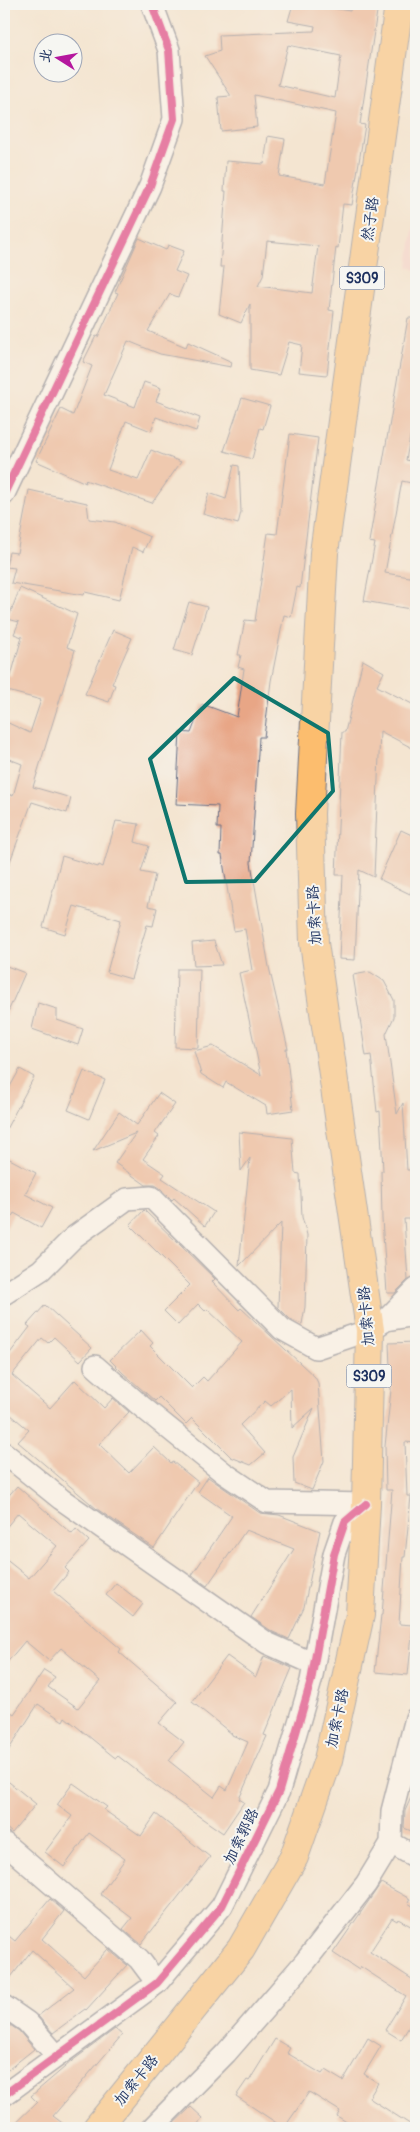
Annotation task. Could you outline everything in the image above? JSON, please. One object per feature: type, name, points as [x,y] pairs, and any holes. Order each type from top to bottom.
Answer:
[{"type":"main road","name":"然子路","points":[[324,553],[399,4]]},
{"type":"main road","name":"加索卡路","points":[[97,2128],[241,1949],[294,1857],[328,1760],[360,1615],[378,1325],[314,943],[310,814],[324,553]]},
{"type":"street","points":[[4,494],[150,186],[174,119],[169,50],[152,4]]},
{"type":"street","points":[[4,1294],[41,1270],[74,1238],[127,1199],[151,1197],[282,1329],[316,1348],[378,1325],[416,1315]]},
{"type":"street","points":[[378,1325],[416,1289]]},
{"type":"street","points":[[95,1366],[224,1473],[267,1502],[366,1504]]},
{"type":"street","points":[[4,1453],[61,1499],[267,1642],[314,1664]]},
{"type":"street","name":"加索郭路","points":[[4,2095],[157,1982],[222,1906],[279,1791],[311,1681],[334,1554],[345,1522],[366,1504]]},
{"type":"street","points":[[152,2128],[226,2053],[305,1962],[366,1884],[391,1843],[392,1811],[416,1718]]},
{"type":"street","points":[[4,1843],[139,1959],[157,1982]]},
{"type":"street","points":[[391,1843],[416,1856]]},
{"type":"street","points":[[4,2006],[27,2022],[57,2056]]},
{"type":"highlighted area","points":[[234,678],[328,733],[333,791],[255,881],[186,882],[150,759]]},
{"type":"shaded area","points":[[416,204],[416,270],[408,267]]},
{"type":"building","points":[[293,4],[308,4],[350,11],[351,4],[378,5],[360,124],[365,125],[352,205],[343,204],[338,248],[336,247],[329,310],[334,311],[327,375],[299,372],[302,345],[289,342],[279,375],[250,370],[250,304],[241,323],[219,314],[224,267],[220,267],[226,191],[224,191],[226,161],[264,164],[268,136],[285,139],[279,176],[325,184],[336,113],[254,95],[257,127],[221,131],[218,97],[231,96],[205,56],[220,51],[219,35],[314,31],[315,26],[288,21]],"holes":[[[288,45],[341,56],[335,98],[278,85]],[[267,241],[318,246],[312,293],[258,286],[263,276]]]},
{"type":"building","points":[[139,238],[166,250],[168,245],[184,251],[175,271],[187,276],[178,297],[170,294],[148,331],[186,347],[188,342],[232,362],[231,367],[160,354],[128,341],[104,395],[135,407],[144,382],[161,388],[156,401],[200,418],[196,431],[156,417],[151,431],[126,421],[108,470],[138,480],[151,450],[181,462],[152,503],[85,480],[86,483],[36,461],[61,409],[73,415],[92,366],[83,362],[96,336],[98,337],[118,293],[115,292]]},
{"type":"building","points":[[408,318],[416,318],[416,403],[406,460],[416,462],[416,484],[402,481],[385,573],[416,578],[416,610],[364,601],[375,543],[369,542]]},
{"type":"building","points":[[242,398],[270,406],[263,429],[260,428],[252,459],[224,451]]},
{"type":"building","points":[[290,434],[318,438],[300,588],[297,587],[291,617],[284,615],[271,681],[264,737],[259,737],[251,863],[269,967],[288,1049],[286,1049],[293,1110],[267,1114],[266,1106],[226,1082],[223,1088],[201,1074],[194,1051],[213,1046],[261,1075],[239,973],[252,970],[245,929],[234,931],[222,855],[220,855],[221,828],[217,828],[218,806],[176,804],[180,732],[191,733],[202,704],[237,717],[244,669],[238,667],[241,655],[238,655],[245,620],[255,621],[268,533],[277,534]]},
{"type":"building","points":[[234,465],[239,466],[241,512],[238,524],[203,514],[209,493],[226,499]]},
{"type":"building","points":[[29,490],[87,503],[89,519],[115,522],[150,537],[143,552],[132,547],[119,600],[85,592],[84,595],[11,583],[15,568],[6,567],[9,552],[17,553]]},
{"type":"building","points":[[20,588],[77,614],[67,647],[75,650],[33,787],[71,798],[67,813],[32,802],[4,875],[4,792],[13,796],[22,764],[4,757],[4,721],[30,733],[41,700],[4,690],[4,673],[11,676],[22,637],[14,634],[19,622],[8,619]]},
{"type":"building","points":[[189,602],[207,607],[192,655],[174,650]]},
{"type":"building","points":[[113,630],[132,638],[112,684],[115,685],[109,702],[85,694]]},
{"type":"building","points":[[363,660],[384,672],[377,686],[416,706],[416,750],[380,731],[374,877],[359,870],[355,960],[339,959],[343,875],[336,875],[342,732],[345,732]]},
{"type":"building","points":[[116,821],[139,824],[135,842],[149,846],[141,872],[155,875],[148,906],[157,908],[153,926],[147,925],[131,979],[107,972],[121,920],[74,906],[65,934],[43,927],[62,856],[103,867]]},
{"type":"building","points":[[401,830],[416,837],[416,879],[410,894],[379,879]]},
{"type":"building","points":[[214,941],[222,965],[194,966],[192,943]]},
{"type":"building","points":[[4,965],[25,973],[4,1021]]},
{"type":"building","points":[[177,969],[200,969],[198,1048],[175,1047]]},
{"type":"building","points":[[370,972],[384,981],[394,1000],[394,1017],[386,1034],[397,1114],[403,1103],[407,1170],[415,1170],[416,1219],[404,1219],[408,1280],[395,1293],[387,1293],[382,1219],[381,1171],[383,1171],[380,1111],[377,1112],[371,1055],[366,1056],[353,975]]},
{"type":"building","points":[[38,1003],[57,1009],[57,1020],[83,1029],[78,1045],[32,1029]]},
{"type":"building","points":[[20,1069],[34,1077],[4,1133],[4,1097]]},
{"type":"building","points":[[84,1071],[105,1080],[89,1119],[68,1110]]},
{"type":"building","points":[[159,1093],[175,1104],[155,1133],[159,1136],[143,1159],[165,1174],[162,1178],[214,1212],[205,1226],[160,1188],[155,1185],[146,1185],[115,1163],[136,1133],[93,1151],[119,1112],[137,1125]]},
{"type":"building","points":[[239,1132],[292,1138],[295,1173],[300,1174],[302,1217],[307,1235],[305,1307],[302,1324],[290,1319],[278,1307],[281,1223],[239,1266],[250,1158],[241,1171]]},
{"type":"building","points":[[4,1156],[36,1173],[25,1194],[52,1208],[41,1228],[14,1213],[4,1232]]},
{"type":"building","points":[[144,1210],[215,1279],[212,1282],[239,1310],[241,1308],[315,1377],[318,1383],[324,1461],[312,1490],[294,1483],[293,1457],[314,1408],[292,1428],[291,1389],[271,1406],[265,1401],[240,1425],[265,1453],[251,1465],[231,1457],[192,1418],[186,1424],[159,1397],[155,1401],[110,1360],[141,1330],[153,1343],[150,1346],[192,1388],[203,1377],[207,1381],[242,1342],[207,1309],[205,1311],[198,1304],[178,1325],[164,1311],[190,1285],[130,1225]]},
{"type":"building","points":[[45,1305],[92,1348],[80,1361],[54,1337],[48,1343],[42,1338],[12,1375],[50,1408],[75,1380],[104,1408],[113,1398],[129,1412],[99,1444],[129,1473],[154,1447],[171,1463],[173,1462],[198,1482],[154,1548],[97,1509],[18,1442],[29,1430],[4,1409],[4,1361],[30,1327],[27,1325]]},
{"type":"building","points":[[416,1342],[416,1443],[405,1442],[407,1496],[411,1496],[405,1557],[403,1557],[399,1624],[413,1625],[408,1675],[375,1672],[382,1615],[392,1490],[386,1490],[385,1446],[391,1390],[389,1343]]},
{"type":"building","points":[[208,1477],[260,1513],[279,1515],[320,1531],[304,1607],[289,1639],[273,1632],[251,1617],[294,1549],[246,1530],[207,1586],[192,1575],[232,1516],[198,1492]]},
{"type":"building","points":[[17,1486],[72,1534],[76,1529],[89,1541],[65,1568],[69,1572],[53,1591],[121,1649],[119,1652],[177,1702],[159,1723],[184,1742],[169,1761],[214,1797],[221,1786],[227,1790],[248,1742],[232,1735],[192,1702],[227,1656],[256,1677],[264,1656],[292,1668],[264,1735],[267,1736],[239,1799],[244,1802],[223,1833],[164,1792],[118,1756],[114,1757],[65,1717],[63,1721],[38,1704],[4,1757],[4,1707],[14,1714],[44,1670],[55,1677],[48,1687],[78,1708],[100,1681],[61,1648],[49,1661],[25,1641],[4,1666],[4,1558],[29,1578],[57,1546],[18,1513],[4,1530],[4,1501]]},
{"type":"building","points":[[116,1583],[143,1604],[133,1617],[106,1595]]},
{"type":"building","points":[[4,1778],[36,1804],[12,1833],[4,1826]]},
{"type":"building","points":[[73,1783],[107,1807],[104,1810],[141,1836],[156,1814],[210,1857],[141,1944],[123,1929],[132,1918],[100,1894],[125,1859],[89,1833],[64,1867],[45,1852],[72,1816],[57,1805]]},
{"type":"building","points":[[416,1786],[416,1833],[404,1828],[405,1811]]},
{"type":"building","points":[[381,1883],[410,1899],[408,1903],[416,1908],[416,1929],[398,1919],[397,1921],[392,1918],[370,1952],[415,1981],[416,1979],[416,2015],[401,2040],[385,2030],[406,1996],[361,1967],[359,1970],[333,1953]]},
{"type":"building","points":[[50,1899],[64,1911],[42,1939],[84,1976],[108,1949],[127,1965],[86,2010],[53,2033],[38,2016],[74,1988],[32,1950],[4,1986],[4,1932],[15,1941]]},
{"type":"building","points":[[4,2021],[19,2031],[34,2049],[4,2073]]},
{"type":"building","points":[[115,2029],[122,2035],[53,2116],[69,2128],[10,2128],[37,2102],[31,2096],[72,2061]]},
{"type":"building","points":[[368,2038],[381,2046],[364,2074],[378,2083],[369,2098],[416,2128],[356,2128],[337,2116],[340,2111],[309,2092],[284,2128],[236,2096],[247,2080],[249,2081],[275,2039],[290,2048],[287,2053],[322,2074],[325,2070],[343,2081]]},
{"type":"building","points":[[191,2107],[203,2118],[194,2128],[169,2128]]},
{"type":"cycle path","points":[[4,494],[150,186],[174,119],[169,50],[152,4]]},
{"type":"cycle path","points":[[4,2095],[157,1983],[222,1906],[279,1791],[311,1681],[334,1554],[345,1522],[366,1504]]}]
